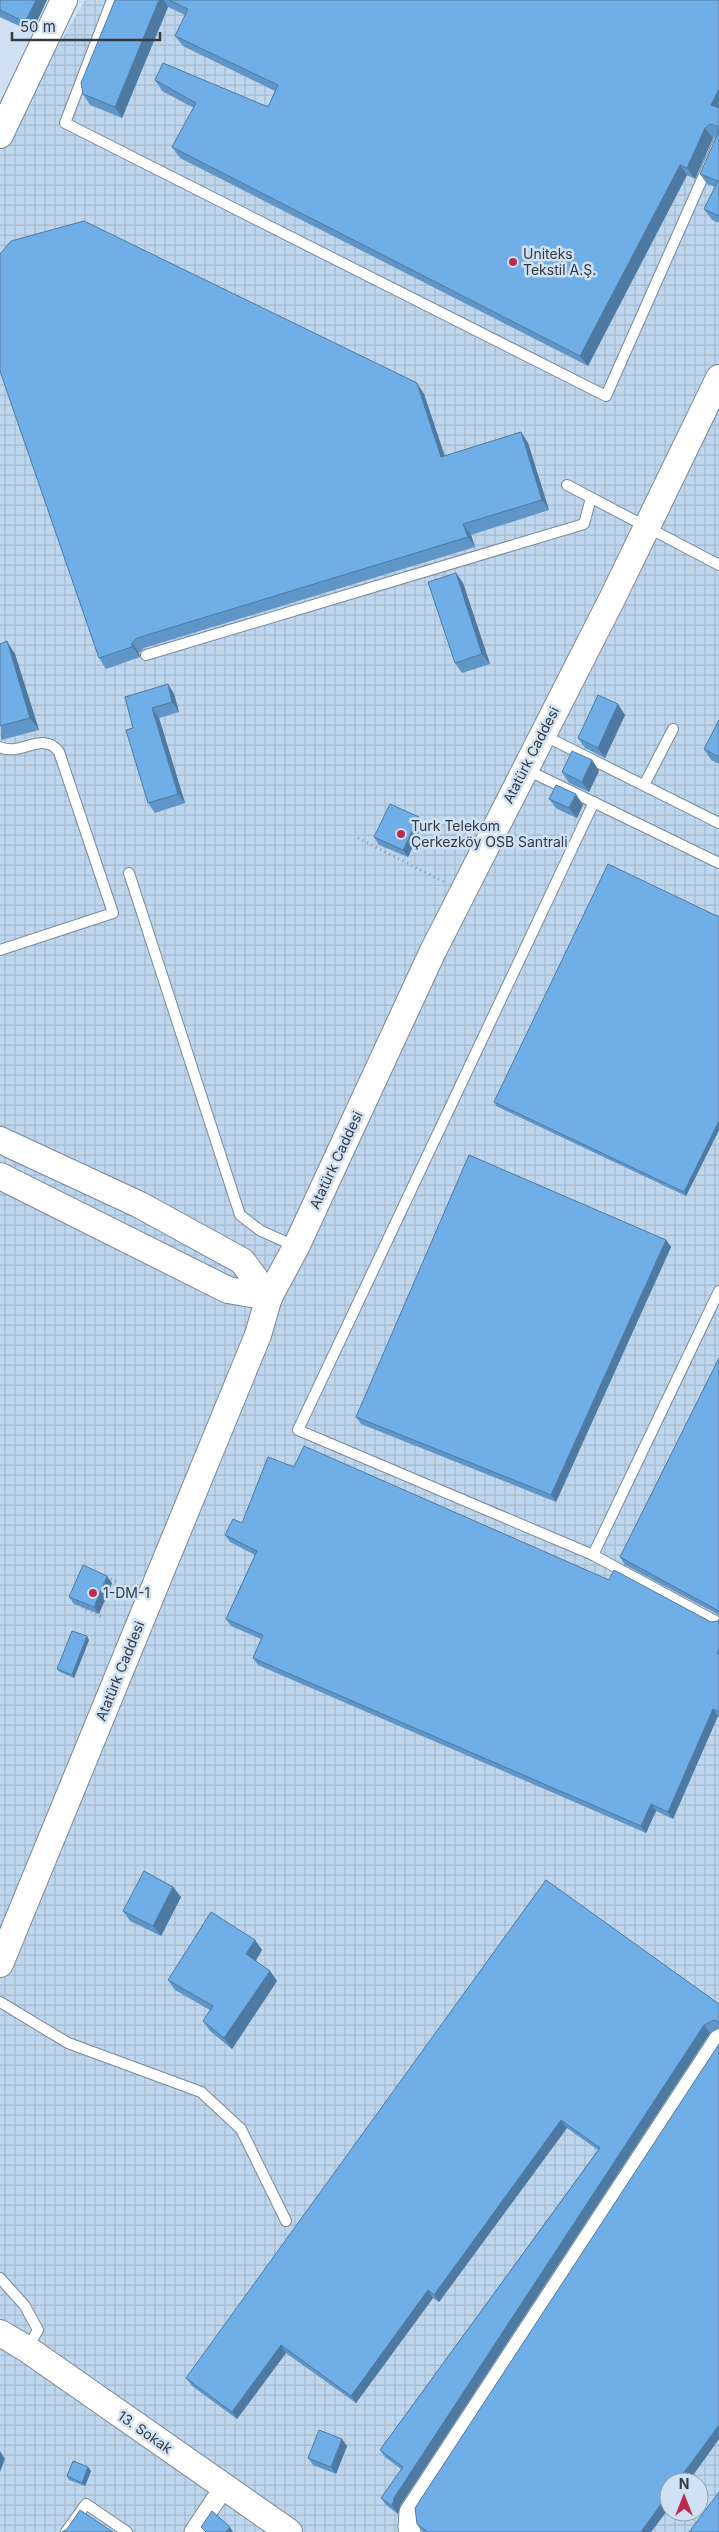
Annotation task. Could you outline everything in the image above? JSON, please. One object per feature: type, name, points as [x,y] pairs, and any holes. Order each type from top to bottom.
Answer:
[{"type":"street","points":[[0,135],[64,0]]},
{"type":"street","name":"Atatürk Caddesi","points":[[0,1964],[258,1335],[268,1296],[296,1247],[433,951],[541,734],[647,528],[719,378]]},
{"type":"street","points":[[0,1140],[140,1205],[242,1261],[268,1296]]},
{"type":"street","points":[[0,1176],[228,1290],[268,1296]]},
{"type":"street","points":[[411,2532],[408,2528],[409,2512],[719,2039]]},
{"type":"street","name":"13. Sokak","points":[[0,2333],[27,2349],[289,2532]]},
{"type":"street","points":[[194,2532],[224,2487]]},
{"type":"lane","points":[[112,0],[65,124],[606,396],[719,141]]},
{"type":"lane","points":[[567,485],[719,565]]},
{"type":"lane","points":[[146,655],[584,524],[591,498]]},
{"type":"lane","points":[[644,785],[673,729]]},
{"type":"lane","points":[[541,734],[719,823]]},
{"type":"lane","points":[[0,748],[15,750],[40,743],[54,745],[59,752],[113,914],[0,950]]},
{"type":"lane","points":[[524,769],[719,862]]},
{"type":"lane","points":[[594,802],[298,1430],[593,1555],[719,1623]]},
{"type":"lane","points":[[129,873],[240,1215],[261,1230],[296,1247]]},
{"type":"lane","points":[[593,1555],[719,1291]]},
{"type":"lane","points":[[0,2002],[68,2043],[201,2092],[241,2129],[286,2221]]},
{"type":"lane","points":[[0,2278],[25,2306],[38,2330],[27,2349]]},
{"type":"lane","points":[[66,2532],[86,2504],[127,2532]]},
{"type":"path","points":[[358,838],[444,882]]},
{"type":"path","points":[[98,1574],[119,1583]]},
{"type":"path","points":[[82,1607],[103,1617]]},
{"type":"shaded area","points":[[85,0],[719,0],[719,2532],[0,2532],[0,146]]},
{"type":"building","points":[[0,0],[36,0],[25,22],[0,10]]},
{"type":"building","points":[[115,0],[159,0],[115,107],[83,94],[81,83]]},
{"type":"building","name":"Uniteks Tekstil A.Ş.","points":[[169,0],[719,0],[719,89],[711,105],[719,108],[719,216],[704,209],[718,181],[700,174],[718,133],[717,126],[710,124],[705,128],[687,168],[680,165],[580,356],[172,147],[196,103],[155,80],[163,63],[268,107],[278,85],[175,36],[188,9]]},
{"type":"building","points":[[84,221],[417,383],[441,457],[521,432],[542,500],[463,524],[468,537],[137,638],[132,643],[132,647],[99,658],[0,371],[0,254],[11,241]]},
{"type":"building","points":[[456,573],[482,654],[455,663],[428,582]]},
{"type":"building","points":[[7,641],[30,718],[0,726],[0,644]]},
{"type":"building","points":[[168,684],[172,702],[152,708],[178,794],[148,803],[126,730],[133,728],[125,697]]},
{"type":"building","points":[[598,695],[618,704],[598,748],[578,738]]},
{"type":"building","points":[[719,720],[719,757],[704,749]]},
{"type":"building","points":[[572,751],[592,760],[582,782],[562,772]]},
{"type":"building","points":[[556,785],[576,794],[569,808],[549,799]]},
{"type":"building","name":"Turk Telekom Çerkezköy OSB Santrali","points":[[390,804],[419,817],[403,850],[374,837]]},
{"type":"building","points":[[608,864],[719,917],[719,1121],[684,1192],[494,1102]]},
{"type":"building","points":[[469,1155],[666,1240],[551,1495],[356,1417]]},
{"type":"building","points":[[719,1358],[719,1612],[620,1557]]},
{"type":"building","points":[[304,1446],[609,1580],[614,1570],[711,1622],[718,1621],[719,1619],[719,1648],[717,1653],[719,1654],[719,1712],[713,1709],[668,1812],[651,1804],[641,1826],[253,1658],[263,1635],[226,1619],[257,1551],[225,1535],[233,1519],[242,1523],[268,1457],[294,1467]]},
{"type":"building","name":"1-DM-1","points":[[83,1565],[107,1576],[94,1607],[69,1597]]},
{"type":"building","points":[[72,1631],[87,1636],[72,1675],[57,1669]]},
{"type":"building","points":[[144,1871],[173,1887],[153,1926],[123,1911]]},
{"type":"building","points":[[546,1880],[719,2004],[719,2022],[714,2020],[704,2025],[394,2498],[392,2506],[381,2498],[403,2467],[380,2450],[600,2148],[561,2120],[434,2295],[428,2290],[351,2396],[281,2345],[232,2412],[186,2378]]},
{"type":"building","points":[[211,1912],[255,1940],[246,1954],[270,1971],[224,2038],[203,2021],[213,2006],[168,1980]]},
{"type":"building","points":[[719,2044],[719,2425],[684,2472],[659,2472],[659,2507],[641,2532],[428,2532],[417,2524],[415,2508]]},
{"type":"building","points":[[319,2430],[342,2439],[331,2467],[308,2458]]},
{"type":"building","points":[[73,2461],[88,2467],[82,2483],[67,2476]]},
{"type":"building","points":[[719,2492],[719,2532],[689,2532],[696,2522],[709,2522],[709,2505]]},
{"type":"building","points":[[80,2510],[113,2532],[62,2532],[67,2529]]},
{"type":"building","points":[[212,2511],[230,2527],[226,2532],[206,2532],[201,2527]]},
{"type":"place","name":"Uniteks Tekstil A.Ş.","points":[[513,262]]},
{"type":"place","name":"Turk Telekom Çerkezköy OSB Santrali","points":[[401,834]]},
{"type":"place","name":"1-DM-1","points":[[93,1593]]}]
